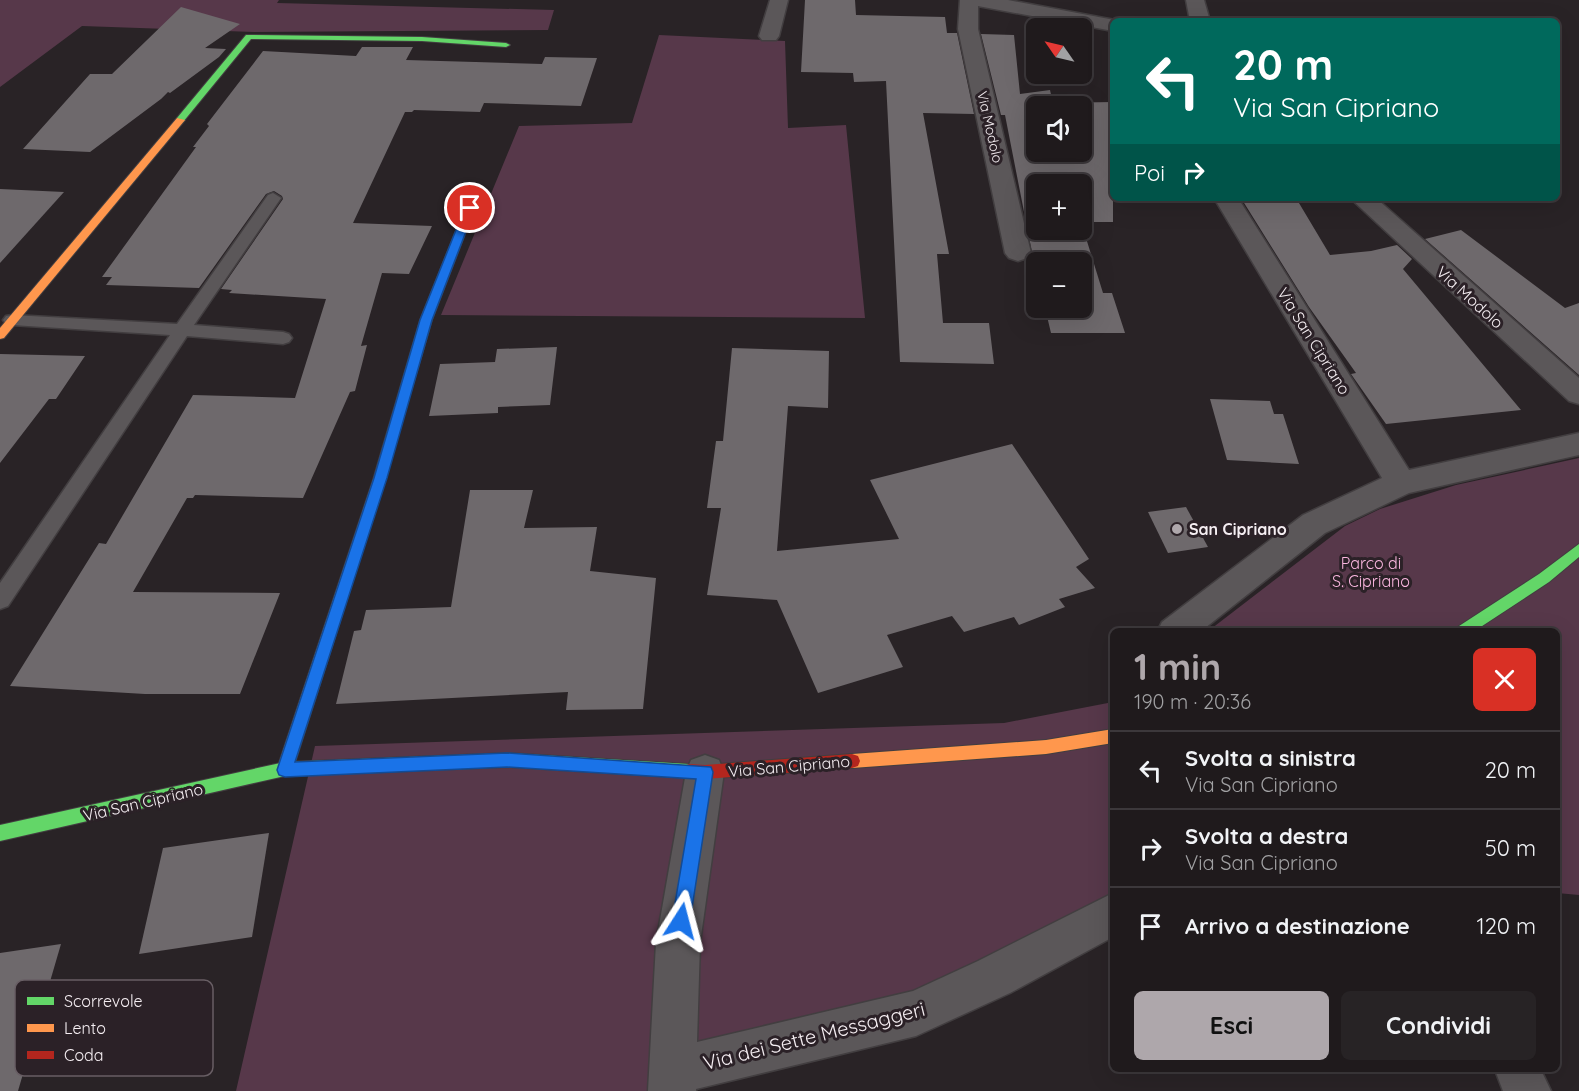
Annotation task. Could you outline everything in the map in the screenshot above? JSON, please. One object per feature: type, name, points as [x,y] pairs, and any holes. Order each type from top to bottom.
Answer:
[{"type":"street","points":[[770,36],[779,0]]},
{"type":"street","name":"Via Modolo","points":[[969,0],[968,29],[1018,253]]},
{"type":"street","points":[[977,0],[1110,24]]},
{"type":"street","points":[[1195,0],[1199,18]]},
{"type":"street","points":[[0,335],[249,37],[422,39],[506,45]]},
{"type":"street","name":"Via San Cipriano","points":[[1228,201],[1401,483]]},
{"type":"street","name":"Via Modolo","points":[[1365,201],[1579,394]]},
{"type":"street","points":[[285,770],[380,478],[426,320],[470,208]]},
{"type":"street","points":[[1179,628],[1314,524],[1401,483],[1579,444]]},
{"type":"street","points":[[1467,628],[1544,578],[1579,549]]},
{"type":"street","name":"Via San Cipriano","points":[[0,833],[285,770],[507,760],[705,772],[1046,747],[1110,736]]},
{"type":"street","points":[[673,1081],[678,943],[705,772]]},
{"type":"street","name":"Via dei Sette Messaggeri","points":[[673,1081],[916,1013],[994,977],[1110,916]]},
{"type":"street","points":[[1519,1072],[1527,1091]]},
{"type":"lane","points":[[0,600],[273,198]]},
{"type":"lane","points":[[12,320],[283,338]]},
{"type":"green space","points":[[0,0],[279,0],[277,3],[554,10],[548,30],[254,32],[82,26],[0,87]]},
{"type":"green space","points":[[659,35],[785,41],[788,128],[846,125],[865,318],[441,315],[519,126],[632,123]]},
{"type":"green space","name":"Parco di S. Cipriano","points":[[1579,458],[1579,895],[1560,893],[1560,628],[1212,628],[1345,526],[1380,509],[1456,485]]},
{"type":"green space","points":[[1110,703],[1110,913],[677,1091],[236,1091],[315,746],[1004,723]]},
{"type":"building","points":[[805,0],[855,0],[856,15],[945,17],[947,33],[957,33],[974,114],[923,113],[949,254],[937,254],[943,323],[989,323],[994,364],[900,362],[886,81],[854,82],[853,73],[801,72]]},
{"type":"building","points":[[181,7],[240,24],[205,48],[226,49],[219,57],[170,93],[168,92],[90,152],[23,149],[90,74],[112,74]]},
{"type":"building","points":[[981,34],[1014,35],[1020,94],[1050,90],[1051,96],[1026,96],[1026,162],[1092,162],[1092,102],[1110,102],[1110,201],[1113,201],[1113,222],[1092,222],[1092,174],[1026,174],[1026,222],[1005,115],[1001,115]]},
{"type":"building","points":[[362,47],[413,47],[406,60],[542,64],[545,57],[597,58],[581,106],[484,103],[480,112],[414,110],[405,112],[353,223],[432,226],[409,274],[382,273],[361,346],[367,345],[355,391],[350,392],[303,498],[195,495],[193,498],[187,498],[133,592],[280,593],[240,694],[145,694],[10,686],[99,543],[106,544],[193,395],[295,398],[326,299],[229,293],[232,290],[221,289],[283,199],[274,191],[266,194],[199,288],[106,285],[112,277],[102,277],[196,147],[193,147],[209,126],[207,124],[263,51],[356,56]]},
{"type":"building","points":[[0,189],[64,192],[0,263]]},
{"type":"building","points":[[1243,201],[1298,201],[1330,255],[1371,251],[1397,245],[1412,259],[1403,269],[1521,410],[1386,424],[1351,374],[1356,373],[1309,307]]},
{"type":"building","points":[[1461,230],[1565,308],[1579,303],[1579,375],[1425,239]]},
{"type":"building","points":[[1030,240],[1087,240],[1090,252],[1032,252]]},
{"type":"building","points":[[1092,257],[1103,293],[1112,293],[1125,333],[1051,333],[1047,318],[1092,318]]},
{"type":"building","points":[[557,347],[550,405],[498,407],[498,413],[429,416],[440,364],[495,362],[497,349]]},
{"type":"building","points":[[732,348],[829,351],[828,408],[788,406],[777,551],[899,539],[870,480],[1012,444],[1089,559],[1076,567],[1095,588],[1059,599],[1065,607],[1019,625],[1014,617],[964,632],[952,616],[887,635],[903,667],[818,693],[777,600],[707,595],[721,508],[707,508],[716,441],[723,441]]},
{"type":"building","points":[[0,354],[85,356],[56,399],[49,399],[0,463]]},
{"type":"building","points":[[1210,399],[1270,401],[1274,414],[1283,414],[1299,464],[1227,460]]},
{"type":"building","points":[[470,490],[533,490],[524,528],[597,527],[590,571],[656,578],[643,709],[566,710],[568,692],[336,704],[354,631],[361,630],[366,610],[451,607]]},
{"type":"building","points":[[1186,507],[1208,547],[1168,553],[1148,512]]},
{"type":"building","points":[[269,833],[252,937],[139,954],[163,848]]},
{"type":"building","points":[[61,944],[50,980],[15,980],[15,1076],[22,1076],[18,1091],[0,1091],[0,953]]},
{"type":"traffic: fast","points":[[180,120],[249,37],[422,39],[506,45]]},
{"type":"traffic: fast","points":[[1467,628],[1544,578],[1579,549]]},
{"type":"traffic: fast","points":[[0,833],[285,769],[507,760],[689,771]]},
{"type":"traffic: slow","points":[[0,335],[180,120]]},
{"type":"traffic: slow","points":[[285,769],[379,480]]},
{"type":"traffic: slow","points":[[852,761],[1046,747],[1110,736]]},
{"type":"traffic: jam","points":[[379,480],[426,320],[470,208]]},
{"type":"traffic: jam","points":[[689,771],[705,772],[852,761]]},
{"type":"place","name":"San Cipriano","points":[[1177,529]]},
{"type":"route","points":[[470,208],[426,320],[380,478],[285,770],[507,760],[705,772],[681,921]]}]
